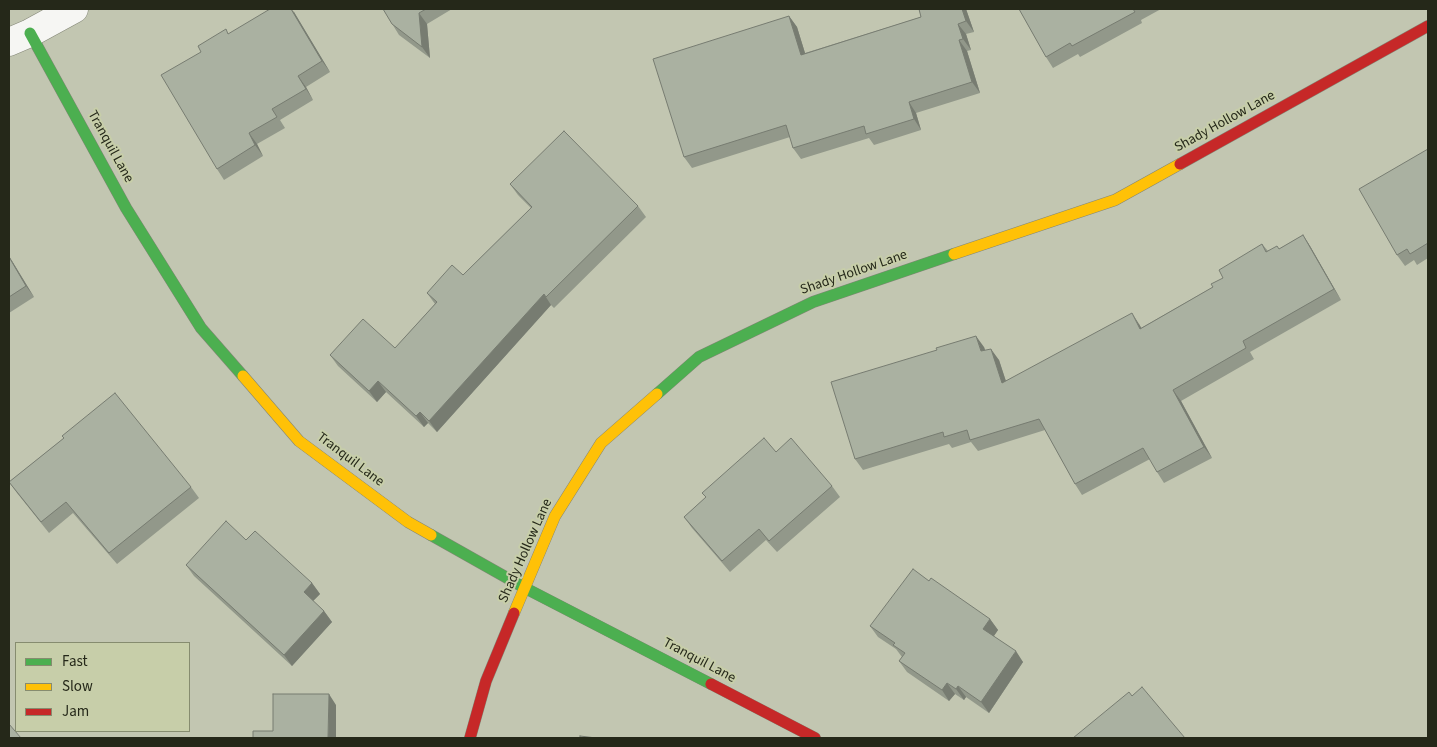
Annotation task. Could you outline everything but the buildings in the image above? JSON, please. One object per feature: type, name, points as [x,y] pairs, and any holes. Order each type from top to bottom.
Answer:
[{"type":"street","points":[[19,37],[74,9]]},
{"type":"street","name":"Shady Hollow Lane","points":[[470,738],[486,681],[555,516],[601,443],[699,357],[813,302],[1115,200],[1428,26]]},
{"type":"street","name":"Tranquil Lane","points":[[19,37],[201,328],[299,441],[408,522],[525,588],[815,738]]},
{"type":"traffic: fast","points":[[30,33],[126,208],[201,328],[243,376]]},
{"type":"traffic: fast","points":[[657,394],[699,357],[813,302],[954,254]]},
{"type":"traffic: fast","points":[[431,535],[525,588],[711,684]]},
{"type":"traffic: slow","points":[[954,254],[1115,200],[1180,164]]},
{"type":"traffic: slow","points":[[243,376],[299,441],[408,522],[431,535]]},
{"type":"traffic: slow","points":[[514,613],[555,516],[601,443],[657,394]]},
{"type":"traffic: jam","points":[[1180,164],[1428,26]]},
{"type":"traffic: jam","points":[[470,738],[486,681],[514,613]]},
{"type":"traffic: jam","points":[[711,684],[815,738]]}]
